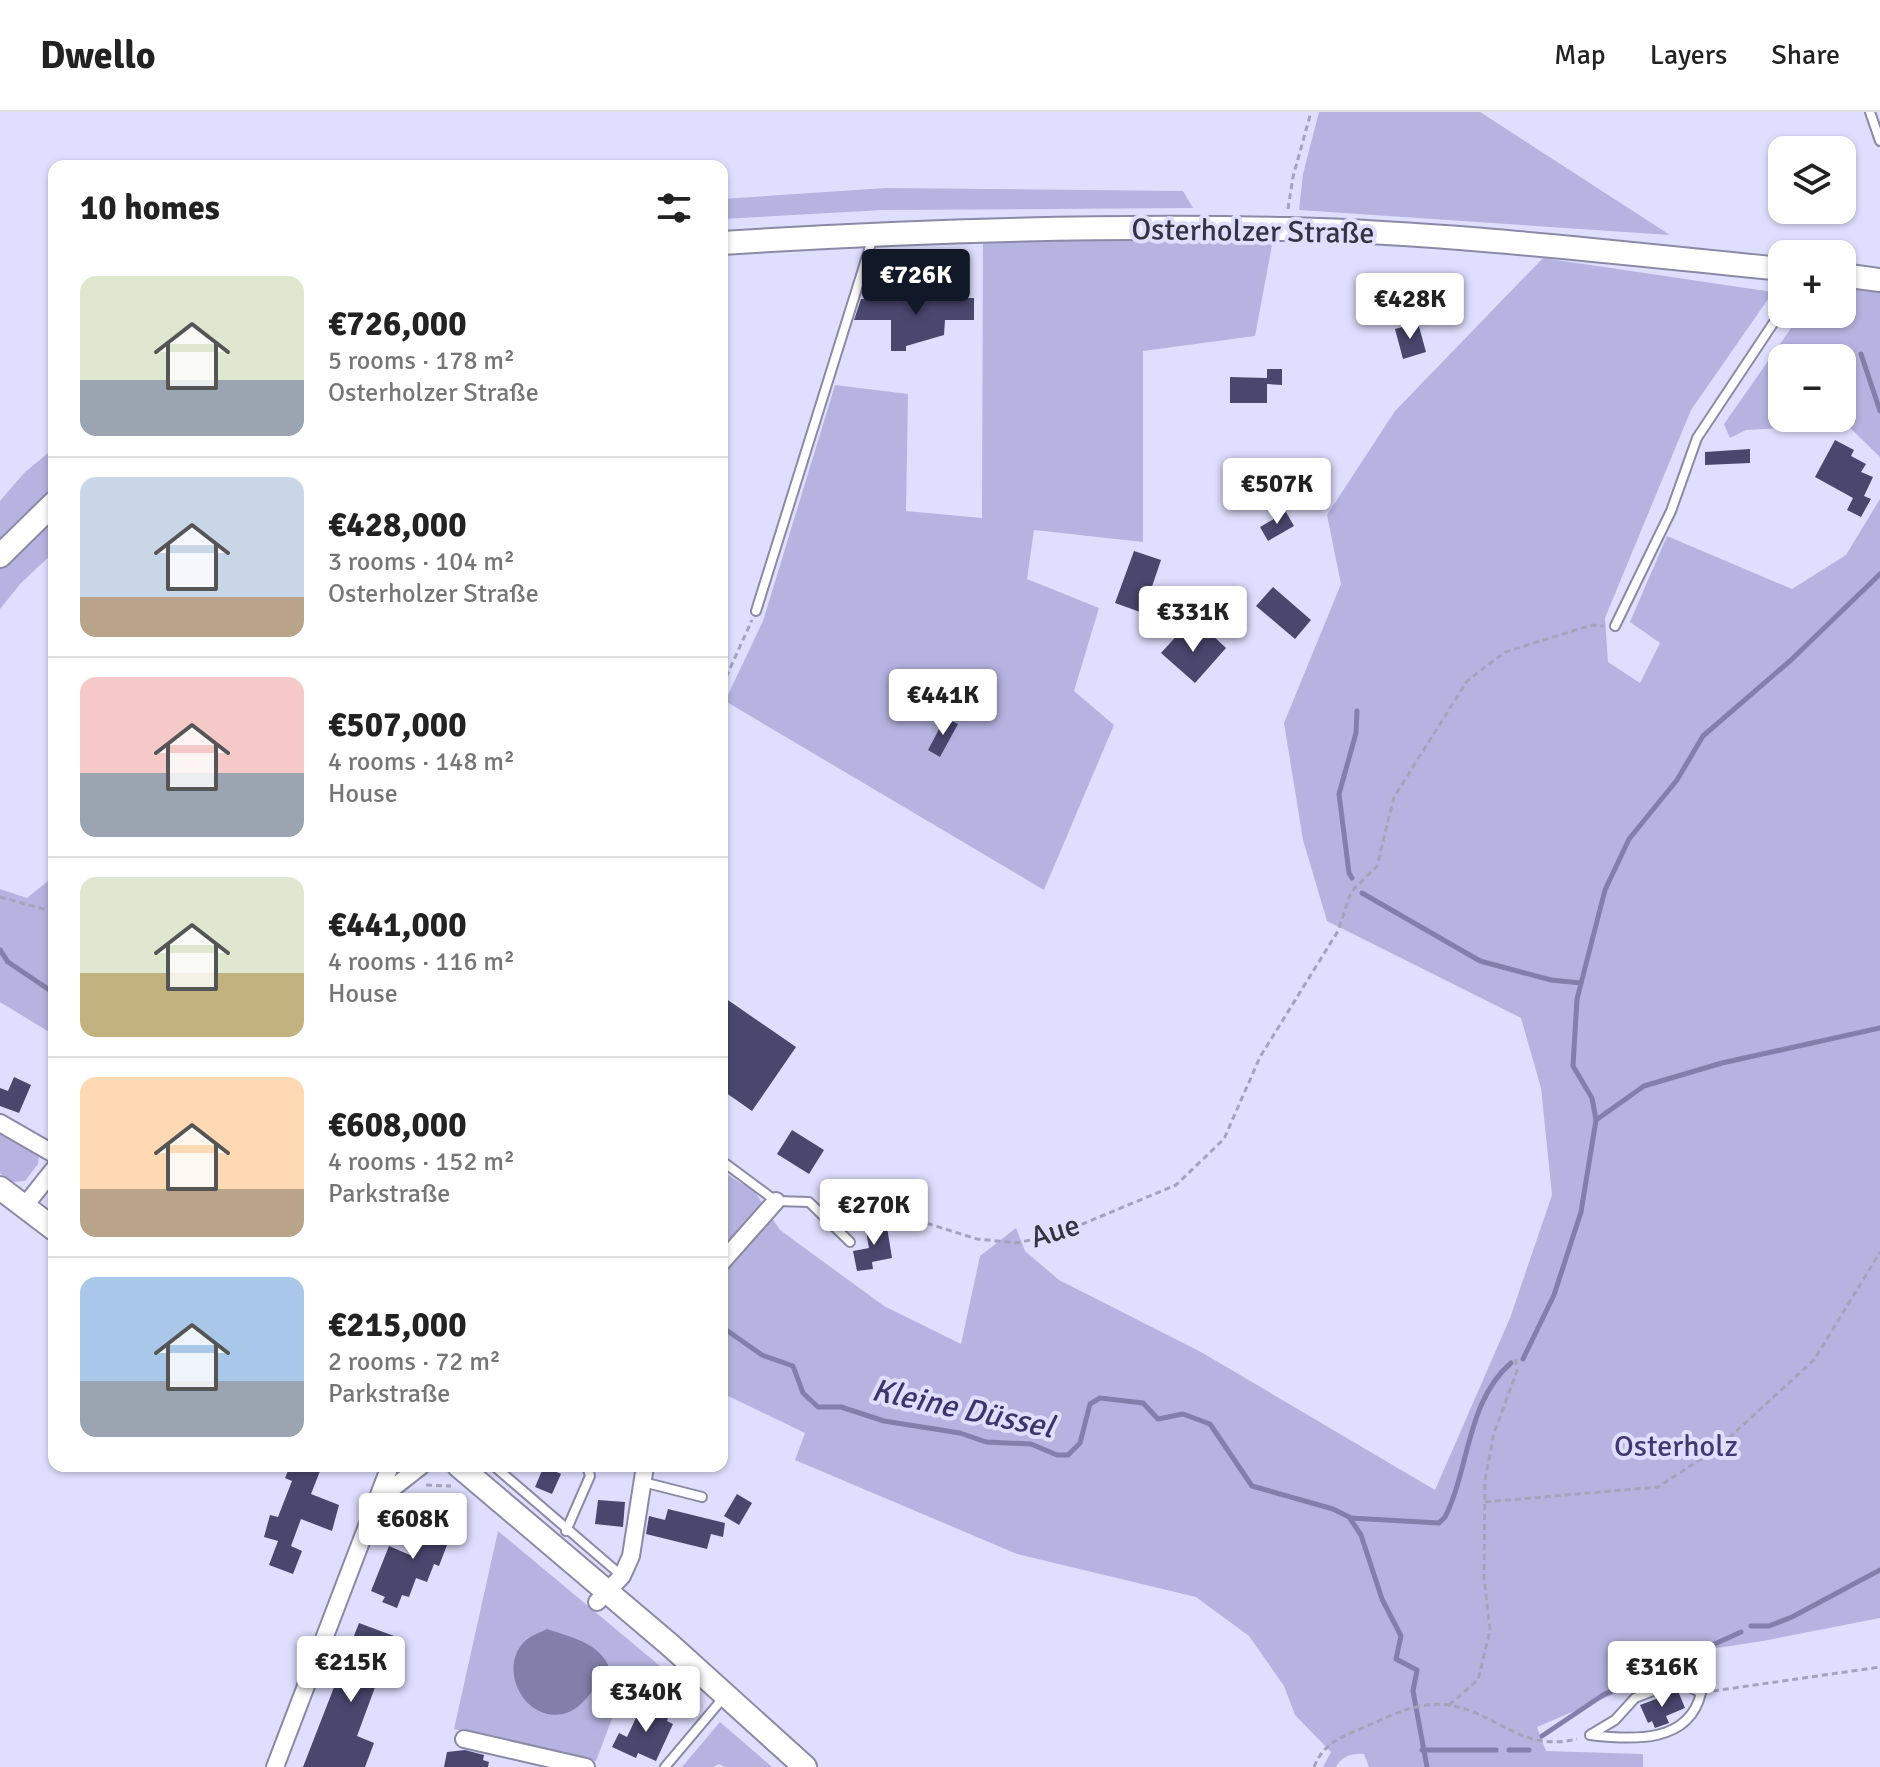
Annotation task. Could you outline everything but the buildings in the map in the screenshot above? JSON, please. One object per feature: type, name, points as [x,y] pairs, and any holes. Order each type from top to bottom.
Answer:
[{"type":"main road","name":"Osterholzer Straße","points":[[728,243],[874,234],[1074,228],[1291,229],[1539,245],[1768,268]]},
{"type":"main road","points":[[1856,277],[1880,280]]},
{"type":"main road","points":[[0,556],[48,509]]},
{"type":"main road","points":[[0,1188],[48,1225]]},
{"type":"main road","points":[[466,1472],[608,1589],[805,1767]]},
{"type":"street","points":[[0,1123],[48,1151]]},
{"type":"street","points":[[23,1208],[48,1177]]},
{"type":"street","points":[[728,1255],[776,1201]]},
{"type":"street","points":[[275,1767],[388,1472]]},
{"type":"street","points":[[380,1498],[413,1472]]},
{"type":"street","points":[[608,1589],[631,1556],[644,1474]]},
{"type":"street","points":[[464,1739],[586,1767]]},
{"type":"lane","points":[[1870,112],[1880,141]]},
{"type":"lane","points":[[756,611],[874,234]]},
{"type":"lane","points":[[1615,626],[1671,511],[1697,438],[1770,328]]},
{"type":"lane","points":[[728,1165],[776,1201],[809,1202],[850,1242]]},
{"type":"lane","points":[[501,1472],[566,1531],[608,1589]]},
{"type":"lane","points":[[566,1531],[590,1476],[589,1472]]},
{"type":"lane","points":[[644,1474],[702,1497]]},
{"type":"lane","points":[[1671,1684],[1686,1685],[1701,1693],[1698,1707],[1687,1723],[1637,1741],[1590,1735],[1615,1720],[1635,1698],[1671,1684]]},
{"type":"lane","points":[[665,1767],[726,1694]]},
{"type":"path","points":[[1291,229],[1287,218],[1293,177],[1311,112]]},
{"type":"path","points":[[728,673],[756,611]]},
{"type":"path","name":"Aue","points":[[809,1202],[894,1213],[977,1239],[1017,1243],[1061,1233],[1176,1185],[1224,1139],[1260,1057],[1338,931],[1351,892],[1377,866],[1394,797],[1467,681],[1505,652],[1592,625],[1615,626]]},
{"type":"path","points":[[0,897],[48,910]]},
{"type":"path","points":[[1485,1502],[1658,1487],[1718,1448],[1814,1360],[1880,1252]]},
{"type":"path","points":[[1449,1705],[1478,1680],[1490,1630],[1484,1578],[1487,1461],[1517,1371],[1515,1356]]},
{"type":"path","points":[[1701,1693],[1880,1667]]},
{"type":"path","points":[[1314,1767],[1326,1745],[1407,1708],[1428,1705],[1449,1705],[1528,1740],[1551,1742],[1590,1735]]},
{"type":"green space","points":[[1319,112],[1480,112],[1670,235],[1299,210],[1303,174]]},
{"type":"green space","points":[[886,188],[1183,191],[1193,208],[883,210],[728,219],[728,199]]},
{"type":"green space","points":[[1273,240],[1255,336],[1143,351],[1143,542],[1034,530],[1027,579],[1099,608],[1074,691],[1114,725],[1044,890],[728,703],[728,695],[763,621],[835,385],[908,394],[906,511],[982,518],[983,241]]},
{"type":"green space","name":"Osterholz","points":[[1543,258],[1768,291],[1768,299],[1691,410],[1605,618],[1608,662],[1640,683],[1660,643],[1630,622],[1667,536],[1792,589],[1846,555],[1880,499],[1880,1618],[1664,1656],[1619,1692],[1537,1727],[1546,1751],[1643,1754],[1643,1767],[1369,1767],[1364,1754],[1360,1754],[1344,1758],[1336,1767],[1323,1767],[1331,1752],[1295,1715],[1284,1686],[1249,1636],[1196,1597],[1017,1554],[795,1460],[805,1433],[728,1396],[728,1175],[755,1192],[780,1230],[884,1306],[961,1344],[980,1256],[1016,1228],[1025,1251],[1059,1280],[1201,1352],[1435,1490],[1510,1318],[1552,1195],[1541,1088],[1521,1018],[1327,921],[1303,840],[1284,723],[1341,584],[1327,515],[1395,411]]},
{"type":"green space","points":[[1856,289],[1880,293],[1880,457],[1854,432],[1856,344],[1780,344],[1791,328],[1856,328]]},
{"type":"green space","points":[[1768,361],[1768,429],[1746,430],[1730,438],[1724,424]]},
{"type":"green space","points":[[48,453],[48,558],[21,583],[0,609],[0,501],[24,473]]},
{"type":"green space","points":[[48,881],[48,1031],[0,1002],[0,889],[27,898]]},
{"type":"green space","points":[[0,1130],[39,1155],[38,1164],[25,1181],[11,1182],[0,1173]]},
{"type":"green space","points":[[498,1531],[660,1666],[630,1671],[596,1761],[454,1729]]},
{"type":"green space","points":[[720,1722],[772,1767],[725,1767],[719,1764],[713,1767],[682,1767]]},
{"type":"shaded area","points":[[547,1629],[578,1639],[595,1649],[603,1656],[612,1676],[577,1707],[563,1714],[549,1714],[526,1702],[514,1678],[517,1652],[527,1639]]},
{"type":"waterway","points":[[1861,354],[1880,411]]},
{"type":"waterway","points":[[1523,1359],[1554,1295],[1581,1212],[1596,1120],[1592,1098],[1573,1066],[1577,999],[1605,890],[1629,839],[1677,780],[1703,736],[1791,660],[1880,574]]},
{"type":"waterway","points":[[1352,878],[1339,794],[1356,733],[1357,711]]},
{"type":"waterway","points":[[1362,893],[1480,961],[1551,980],[1581,983]]},
{"type":"waterway","name":"Kleine Düssel","points":[[0,950],[8,962],[48,989]]},
{"type":"waterway","points":[[1596,1120],[1644,1086],[1722,1063],[1880,1028]]},
{"type":"waterway","name":"Kleine Düssel","points":[[728,1331],[762,1355],[793,1366],[803,1393],[818,1407],[841,1407],[884,1421],[960,1433],[986,1442],[1031,1444],[1057,1455],[1068,1455],[1080,1443],[1090,1404],[1100,1398],[1143,1403],[1158,1419],[1183,1414],[1210,1424],[1252,1486],[1333,1509],[1349,1517],[1361,1535],[1382,1599],[1401,1636],[1396,1659],[1417,1670],[1413,1691],[1427,1767]]},
{"type":"waterway","points":[[1350,1518],[1439,1523],[1453,1498],[1477,1416],[1497,1378],[1511,1363]]},
{"type":"waterway","points":[[1751,1626],[1769,1626],[1792,1617],[1880,1570]]},
{"type":"waterway","points":[[1542,1736],[1603,1695],[1741,1632]]},
{"type":"waterway","points":[[1422,1750],[1496,1750]]},
{"type":"waterway","points":[[1509,1750],[1529,1750]]}]
